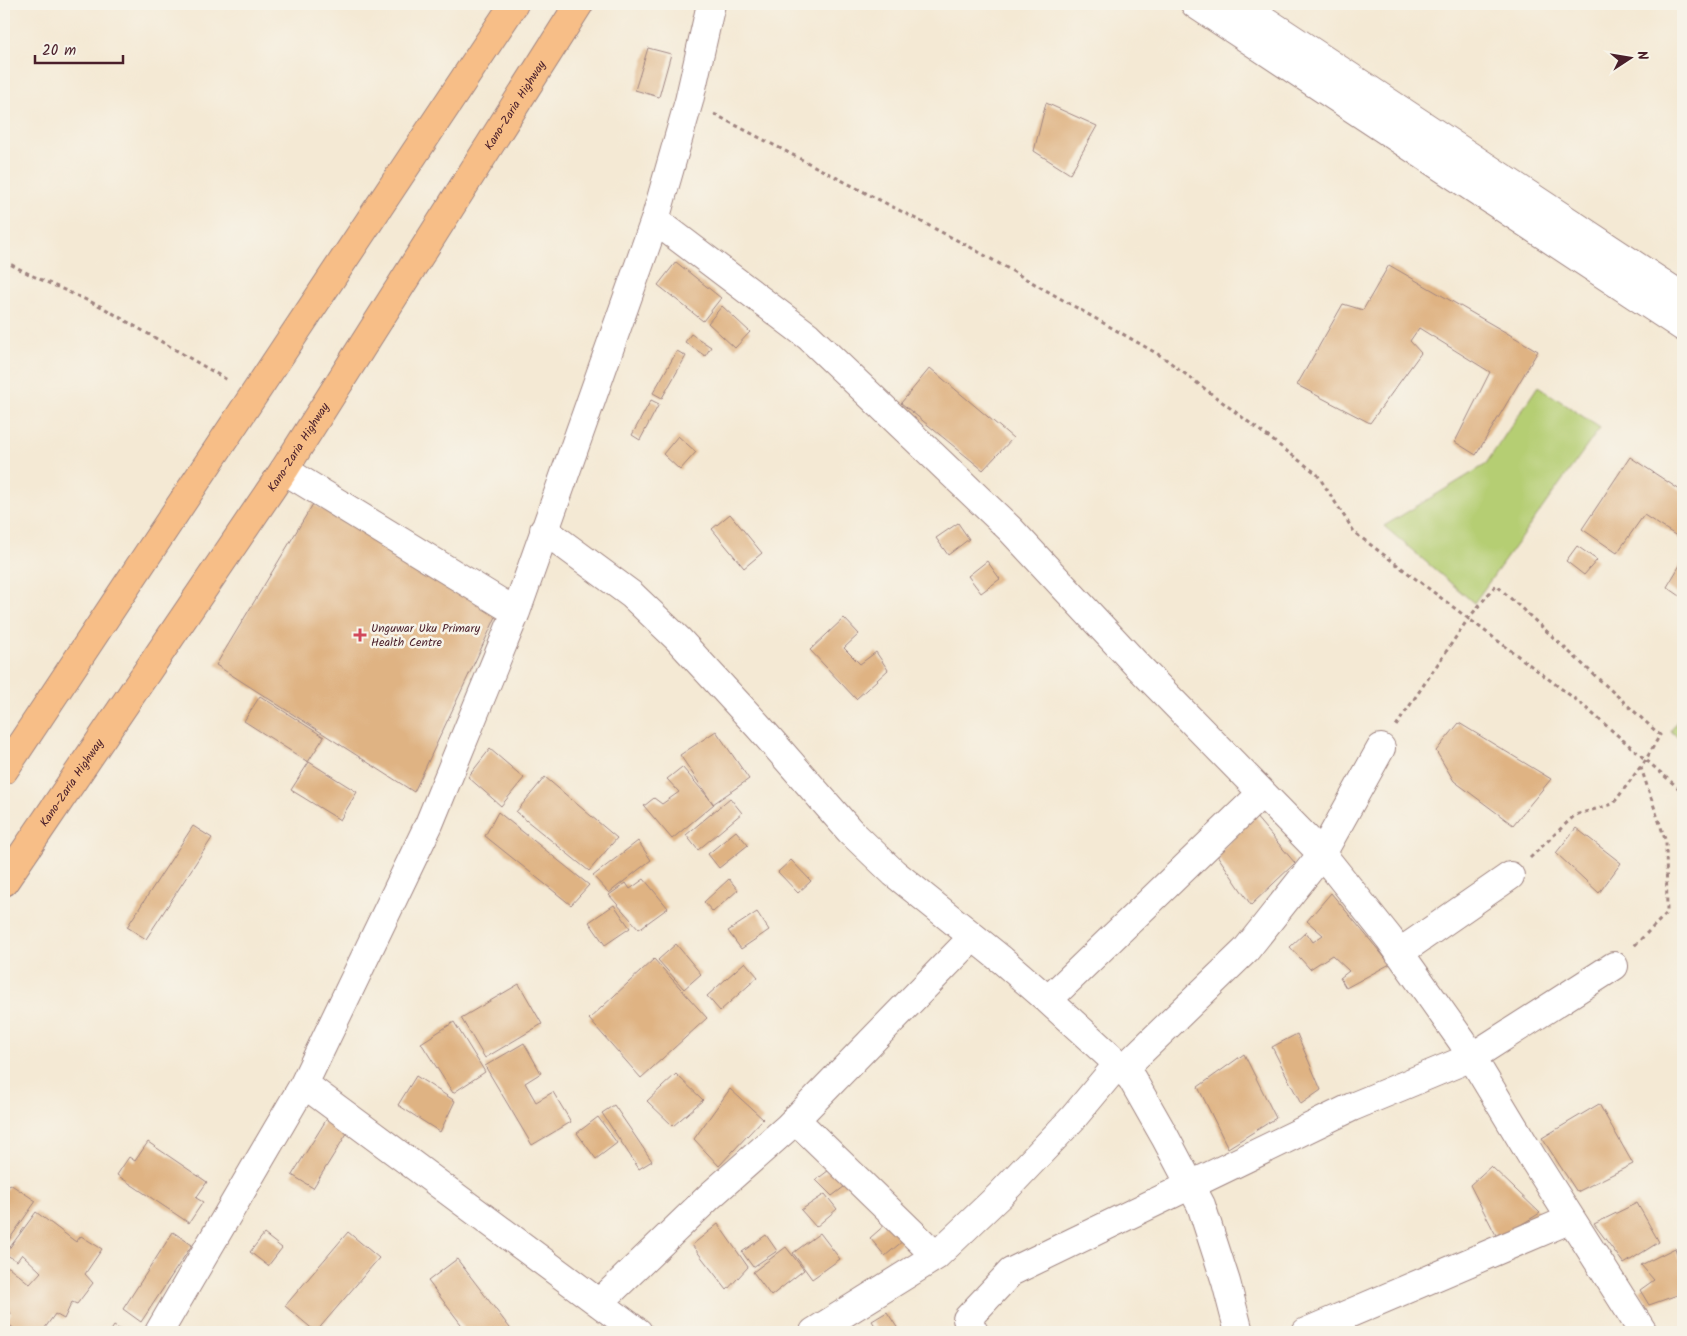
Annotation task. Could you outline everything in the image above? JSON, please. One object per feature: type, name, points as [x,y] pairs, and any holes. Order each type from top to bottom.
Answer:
[{"type":"highway","points":[[4,770],[514,4]]},
{"type":"highway","name":"Kano-Zaria Highway","points":[[4,882],[284,470],[580,4]]},
{"type":"street","points":[[159,1332],[304,1084],[429,824],[516,612],[655,220],[690,101],[711,4]]},
{"type":"street","points":[[1195,4],[1683,327]]},
{"type":"street","points":[[1240,4],[1683,297]]},
{"type":"street","points":[[655,220],[808,336],[1010,529],[1135,663],[1322,854],[1389,938],[1472,1057],[1535,1162],[1643,1332]]},
{"type":"street","points":[[284,470],[516,612]]},
{"type":"street","points":[[544,530],[632,596],[678,639],[759,727],[850,831],[894,873],[1048,1000],[1132,1079],[1204,1213],[1226,1282],[1238,1332]]},
{"type":"street","points":[[814,1332],[936,1256],[1000,1195],[1120,1067],[1246,950],[1322,854],[1381,748]]},
{"type":"street","points":[[1048,1000],[1262,792]]},
{"type":"street","points":[[1399,953],[1510,876]]},
{"type":"street","points":[[599,1303],[710,1196],[795,1119],[973,937]]},
{"type":"street","points":[[974,1332],[967,1319],[1011,1272],[1352,1107],[1472,1057],[1614,966]]},
{"type":"street","points":[[304,1084],[638,1332]]},
{"type":"street","points":[[795,1119],[936,1256]]},
{"type":"street","points":[[1306,1332],[1571,1219]]},
{"type":"path","points":[[690,101],[970,247],[1163,357],[1317,474],[1356,533],[1578,702],[1683,792]]},
{"type":"path","points":[[4,261],[102,307],[254,395]]},
{"type":"path","points":[[1381,748],[1468,619],[1496,585],[1660,735],[1641,768],[1666,842],[1667,913],[1614,966]]},
{"type":"path","points":[[1510,876],[1575,815],[1613,804],[1646,760]]},
{"type":"green space","points":[[1538,386],[1600,428],[1474,603],[1384,526],[1485,465]]},
{"type":"green space","points":[[1683,711],[1683,743],[1671,731]]},
{"type":"building","points":[[648,48],[671,54],[659,97],[635,90]]},
{"type":"building","points":[[1046,103],[1097,126],[1070,174],[1034,151]]},
{"type":"building","points":[[676,262],[721,298],[703,321],[658,285]]},
{"type":"building","points":[[1389,265],[1538,351],[1476,455],[1455,442],[1490,372],[1419,328],[1410,341],[1421,353],[1370,423],[1297,385],[1343,304],[1363,310]]},
{"type":"building","points":[[722,306],[750,332],[735,348],[708,323]]},
{"type":"building","points":[[691,334],[711,347],[705,356],[685,342]]},
{"type":"building","points":[[677,351],[686,356],[662,398],[653,393]]},
{"type":"building","points":[[930,368],[1013,438],[983,470],[901,403]]},
{"type":"building","points":[[651,400],[659,404],[640,440],[632,435]]},
{"type":"building","points":[[678,436],[696,452],[680,470],[663,454]]},
{"type":"building","points":[[1630,457],[1683,492],[1683,540],[1644,515],[1617,553],[1582,529]]},
{"type":"building","name":"Unguwar Uku Primary Health Centre","points":[[313,504],[501,606],[414,792],[216,665]]},
{"type":"building","points":[[730,514],[762,553],[744,568],[712,529]]},
{"type":"building","points":[[958,523],[969,539],[948,555],[936,538]]},
{"type":"building","points":[[1577,546],[1597,560],[1584,575],[1566,561]]},
{"type":"building","points":[[1683,560],[1683,598],[1667,587]]},
{"type":"building","points":[[987,561],[1000,579],[981,593],[968,576]]},
{"type":"building","points":[[844,618],[859,634],[844,648],[860,664],[876,652],[888,670],[856,699],[810,650]]},
{"type":"building","points":[[260,696],[324,737],[308,762],[244,721]]},
{"type":"building","points":[[1459,723],[1551,779],[1513,825],[1454,781],[1436,751]]},
{"type":"building","points":[[716,731],[749,779],[713,804],[680,755]]},
{"type":"building","points":[[490,749],[524,778],[501,806],[468,777]]},
{"type":"building","points":[[309,762],[357,792],[340,820],[291,790]]},
{"type":"building","points":[[682,767],[714,804],[672,839],[644,806],[654,798],[662,804],[679,792],[667,779]]},
{"type":"building","points":[[545,777],[617,838],[589,871],[516,812]]},
{"type":"building","points":[[730,798],[742,813],[698,850],[686,835]]},
{"type":"building","points":[[498,812],[589,885],[571,905],[485,836]]},
{"type":"building","points":[[1255,816],[1295,863],[1251,905],[1217,855]]},
{"type":"building","points":[[193,826],[212,838],[146,939],[127,927]]},
{"type":"building","points":[[1576,828],[1621,863],[1599,893],[1556,853]]},
{"type":"building","points":[[736,831],[748,845],[719,868],[708,854]]},
{"type":"building","points":[[638,841],[651,860],[609,893],[593,876]]},
{"type":"building","points":[[791,860],[811,881],[798,893],[778,872]]},
{"type":"building","points":[[644,879],[668,908],[639,929],[609,895],[626,883],[630,889]]},
{"type":"building","points":[[729,879],[738,890],[713,912],[704,902]]},
{"type":"building","points":[[1331,893],[1390,964],[1346,988],[1340,978],[1349,971],[1332,955],[1310,969],[1290,947],[1306,932],[1313,942],[1323,935],[1307,921]]},
{"type":"building","points":[[614,905],[630,928],[605,945],[589,922]]},
{"type":"building","points":[[757,912],[769,930],[741,949],[728,931]]},
{"type":"building","points":[[676,944],[701,974],[684,989],[658,960]]},
{"type":"building","points":[[654,959],[707,1018],[641,1078],[589,1019]]},
{"type":"building","points":[[745,962],[758,977],[720,1011],[707,996]]},
{"type":"building","points":[[519,984],[542,1024],[485,1058],[461,1018]]},
{"type":"building","points":[[454,1022],[485,1072],[453,1093],[421,1043]]},
{"type":"building","points":[[1297,1034],[1321,1090],[1301,1104],[1272,1047]]},
{"type":"building","points":[[524,1043],[541,1073],[525,1083],[536,1102],[553,1092],[571,1122],[532,1145],[485,1066]]},
{"type":"building","points":[[1244,1054],[1276,1118],[1228,1148],[1198,1087]]},
{"type":"building","points":[[676,1074],[703,1100],[673,1126],[647,1101]]},
{"type":"building","points":[[416,1076],[455,1101],[440,1132],[398,1105]]},
{"type":"building","points":[[730,1089],[763,1119],[719,1166],[694,1139]]},
{"type":"building","points":[[1599,1104],[1633,1164],[1577,1192],[1542,1138]]},
{"type":"building","points":[[614,1105],[652,1161],[639,1169],[602,1113]]},
{"type":"building","points":[[328,1117],[349,1130],[313,1188],[292,1175]]},
{"type":"building","points":[[598,1117],[617,1143],[596,1159],[577,1133]]},
{"type":"building","points":[[148,1142],[207,1182],[196,1198],[203,1202],[189,1223],[117,1175],[129,1157],[135,1161]]},
{"type":"building","points":[[837,1164],[853,1180],[832,1196],[816,1180]]},
{"type":"building","points":[[1491,1166],[1540,1213],[1498,1239],[1470,1185]]},
{"type":"building","points":[[10,1184],[36,1201],[4,1247],[4,1193]]},
{"type":"building","points":[[825,1194],[837,1209],[816,1227],[801,1210]]},
{"type":"building","points":[[1637,1203],[1659,1242],[1624,1264],[1594,1224]]},
{"type":"building","points":[[36,1212],[76,1242],[81,1236],[102,1249],[85,1274],[93,1283],[77,1304],[72,1302],[64,1319],[55,1314],[42,1332],[18,1332],[6,1322],[11,1313],[4,1307],[4,1267],[9,1267],[30,1284],[41,1272],[22,1254],[17,1261],[5,1254]]},
{"type":"building","points":[[895,1216],[910,1235],[885,1256],[870,1238]]},
{"type":"building","points":[[718,1224],[748,1267],[727,1290],[692,1245]]},
{"type":"building","points":[[173,1232],[192,1245],[141,1322],[123,1309]]},
{"type":"building","points":[[348,1232],[379,1258],[316,1332],[285,1306]]},
{"type":"building","points":[[820,1233],[840,1259],[812,1279],[793,1253]]},
{"type":"building","points":[[264,1234],[282,1248],[268,1266],[250,1252]]},
{"type":"building","points":[[766,1235],[777,1251],[753,1267],[742,1252]]},
{"type":"building","points":[[786,1247],[804,1270],[771,1296],[753,1272]]},
{"type":"building","points":[[1675,1248],[1683,1272],[1683,1293],[1649,1305],[1640,1290],[1654,1280],[1641,1265]]},
{"type":"building","points":[[457,1259],[513,1332],[467,1332],[428,1281]]},
{"type":"building","points":[[887,1312],[900,1332],[879,1332],[872,1321]]},
{"type":"building","points":[[114,1326],[124,1332],[110,1332]]},
{"type":"place","name":"Unguwar Uku Primary Health Centre","points":[[360,635]]}]
